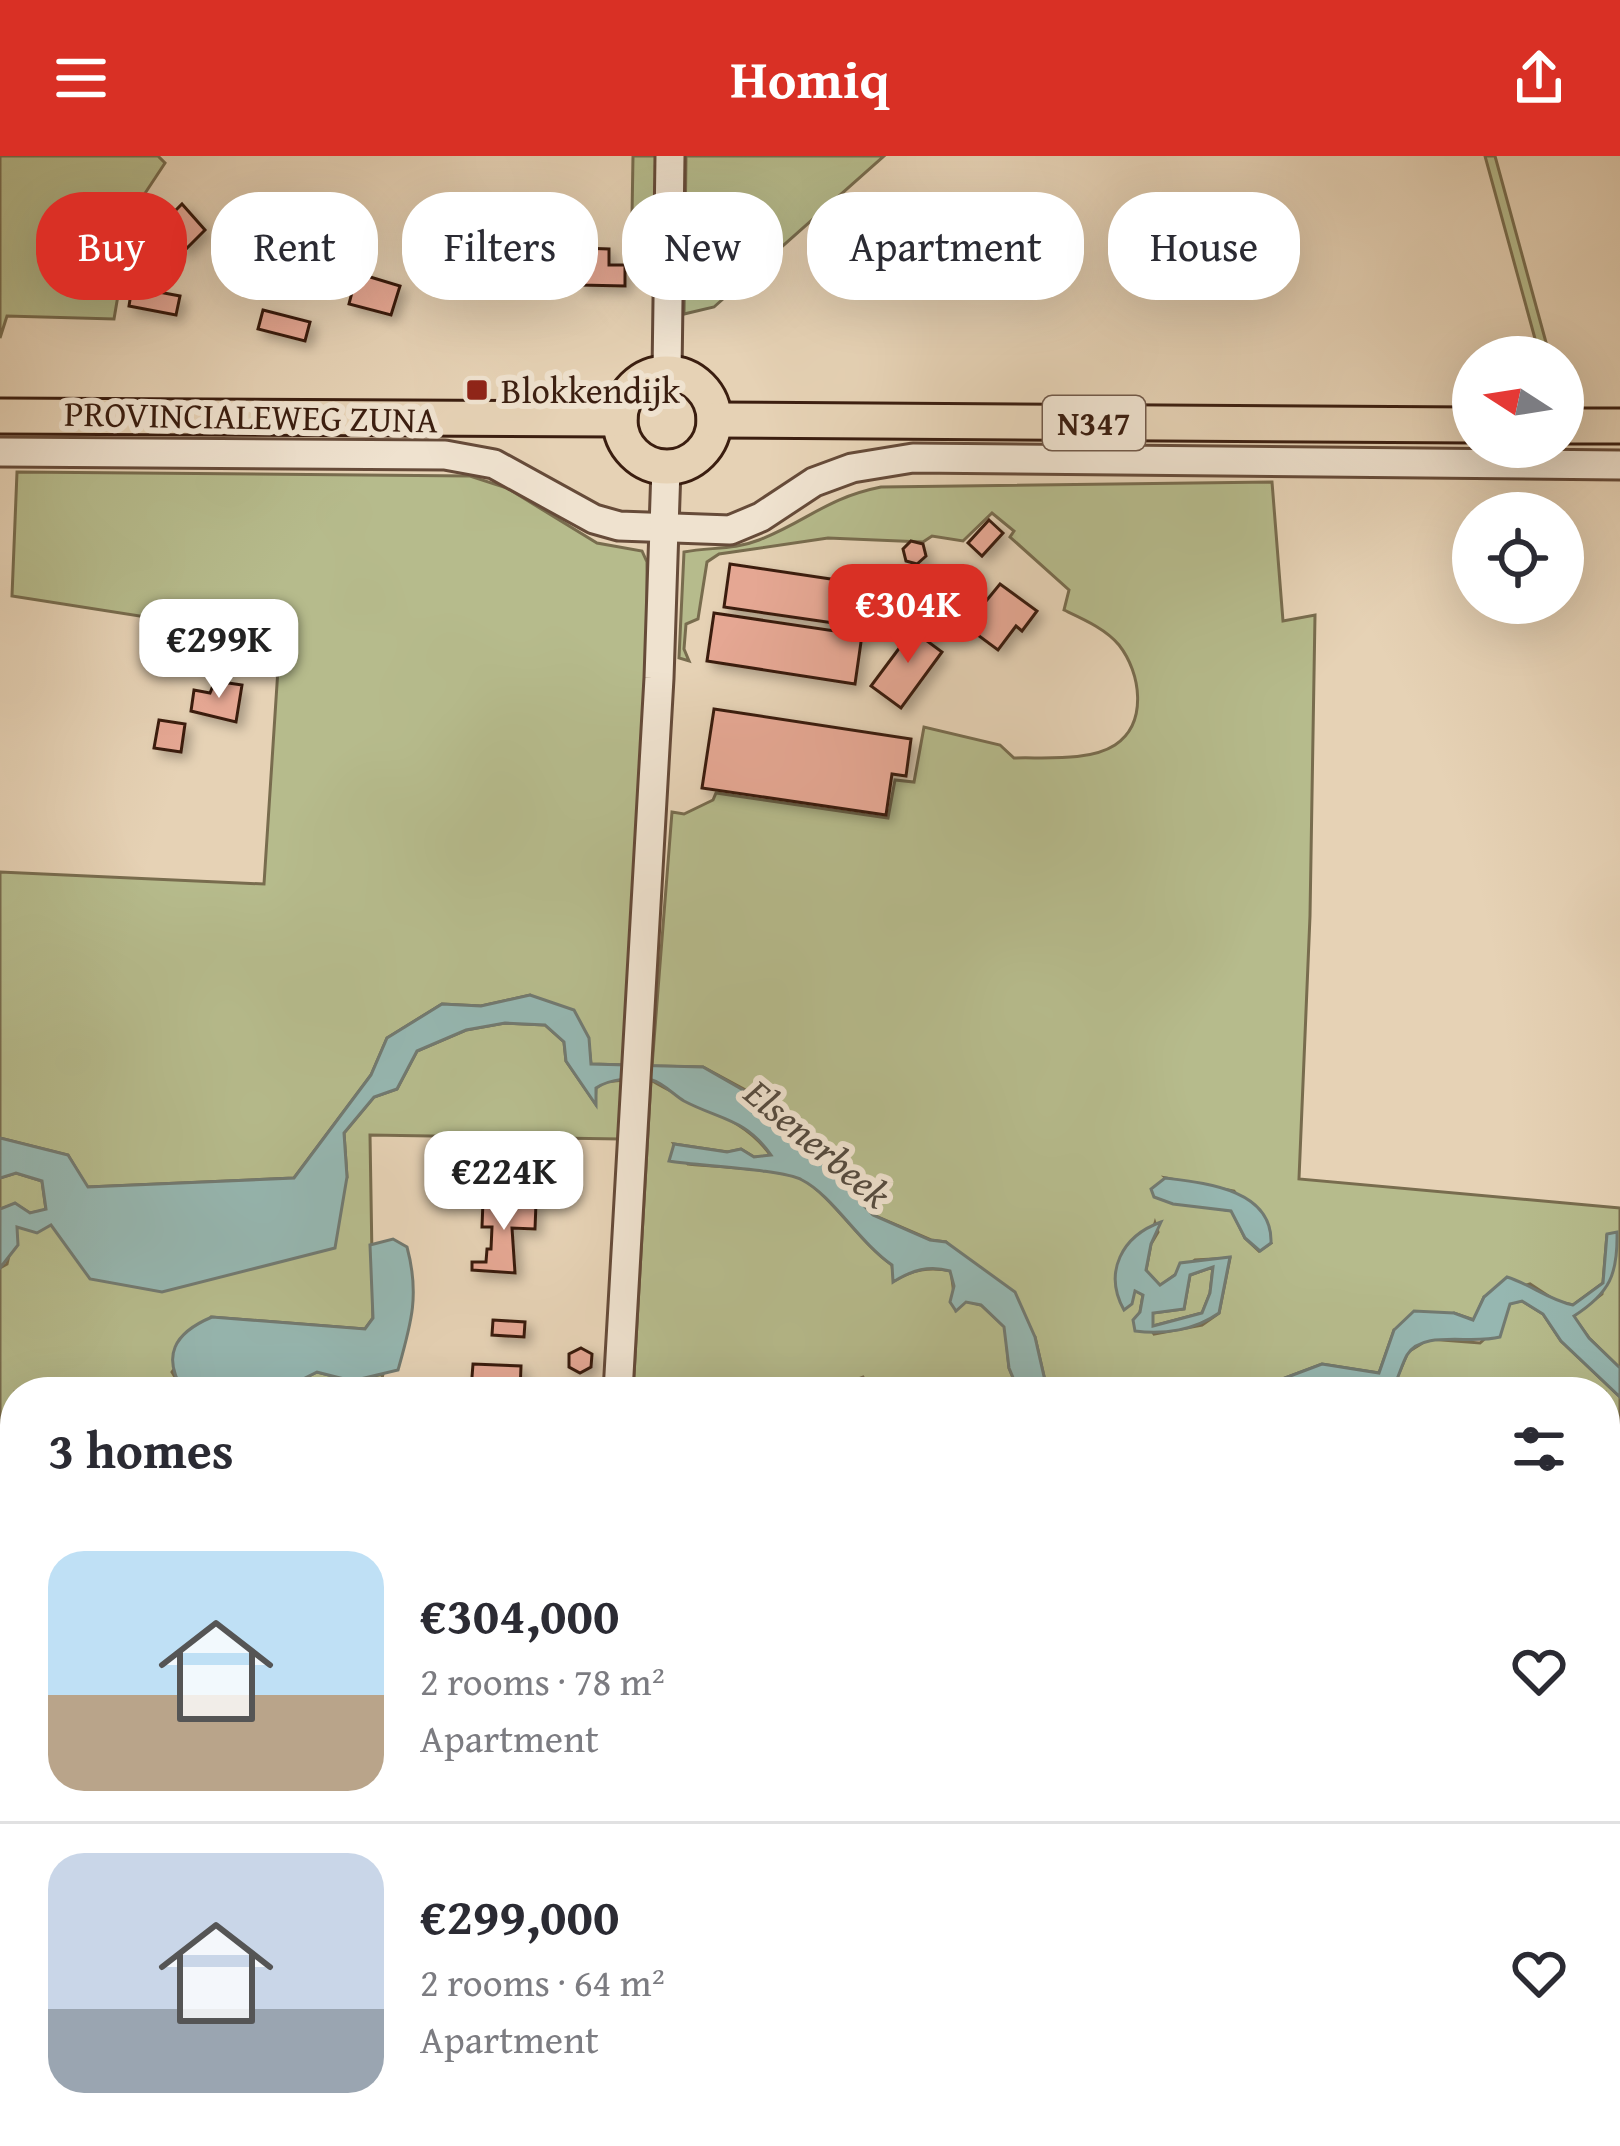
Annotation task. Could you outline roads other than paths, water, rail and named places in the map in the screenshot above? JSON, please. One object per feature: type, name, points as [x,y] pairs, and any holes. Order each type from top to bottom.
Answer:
[{"type":"main road","points":[[667,373],[698,385],[709,399],[714,420],[709,442],[698,457],[666,468],[636,456],[623,438],[620,418],[630,391],[647,377],[667,373]]},
{"type":"main road","name":"PROVINCIALEWEG ZUNA","points":[[0,416],[620,418]]},
{"type":"main road","name":"N347","points":[[714,420],[1452,425]]},
{"type":"main road","points":[[1584,426],[1620,426]]},
{"type":"street","points":[[667,373],[670,156]]},
{"type":"street","name":"PROVINCIALEWEG ZUNA","points":[[0,452],[446,455],[494,464],[594,519],[663,530],[730,530],[814,482],[852,468],[913,458],[1620,465]]},
{"type":"street","points":[[619,1377],[659,678],[666,468]]},
{"type":"water","points":[[530,995],[574,1010],[589,1038],[591,1064],[703,1067],[764,1102],[873,1215],[930,1240],[946,1242],[1015,1292],[1035,1337],[1044,1377],[1013,1377],[1004,1327],[981,1305],[966,1302],[956,1311],[950,1302],[954,1286],[950,1271],[921,1270],[893,1282],[892,1265],[802,1180],[759,1170],[669,1161],[674,1144],[727,1152],[741,1149],[754,1157],[771,1155],[742,1127],[684,1101],[652,1080],[623,1079],[601,1085],[596,1088],[596,1105],[566,1061],[564,1042],[545,1025],[505,1023],[466,1030],[417,1051],[397,1089],[374,1097],[344,1133],[347,1177],[335,1248],[162,1292],[90,1279],[51,1225],[37,1233],[17,1227],[18,1245],[0,1268],[0,1209],[15,1203],[30,1213],[46,1209],[42,1181],[16,1173],[0,1178],[0,1138],[68,1155],[88,1187],[294,1178],[371,1075],[387,1038],[442,1004],[481,1006]]},
{"type":"water","points":[[1165,1178],[1217,1187],[1249,1200],[1269,1225],[1271,1243],[1260,1251],[1245,1238],[1231,1211],[1154,1197],[1151,1189]]},
{"type":"water","points":[[1161,1222],[1146,1270],[1160,1285],[1175,1275],[1180,1263],[1230,1257],[1219,1313],[1179,1330],[1135,1331],[1133,1320],[1143,1295],[1135,1291],[1132,1304],[1124,1310],[1116,1269],[1127,1246]],"holes":[[[1213,1267],[1202,1313],[1153,1326],[1153,1313],[1184,1309],[1190,1275]]]},
{"type":"water","points":[[1617,1232],[1609,1281],[1574,1316],[1620,1368],[1620,1377],[1599,1377],[1561,1341],[1543,1314],[1522,1301],[1510,1304],[1500,1337],[1424,1342],[1407,1355],[1397,1377],[1288,1377],[1322,1364],[1379,1373],[1394,1330],[1414,1311],[1454,1313],[1473,1320],[1484,1297],[1507,1277],[1573,1305],[1603,1283],[1607,1234]]},
{"type":"water","points":[[393,1239],[407,1247],[413,1295],[398,1370],[369,1377],[317,1372],[307,1377],[176,1377],[173,1357],[180,1338],[212,1317],[365,1329],[373,1318],[370,1245]]},
{"type":"place","name":"Blokkendijk","points":[[477,390]]},
{"type":"water label","name":"Elsenerbeek","points":[[818,1143]]}]
